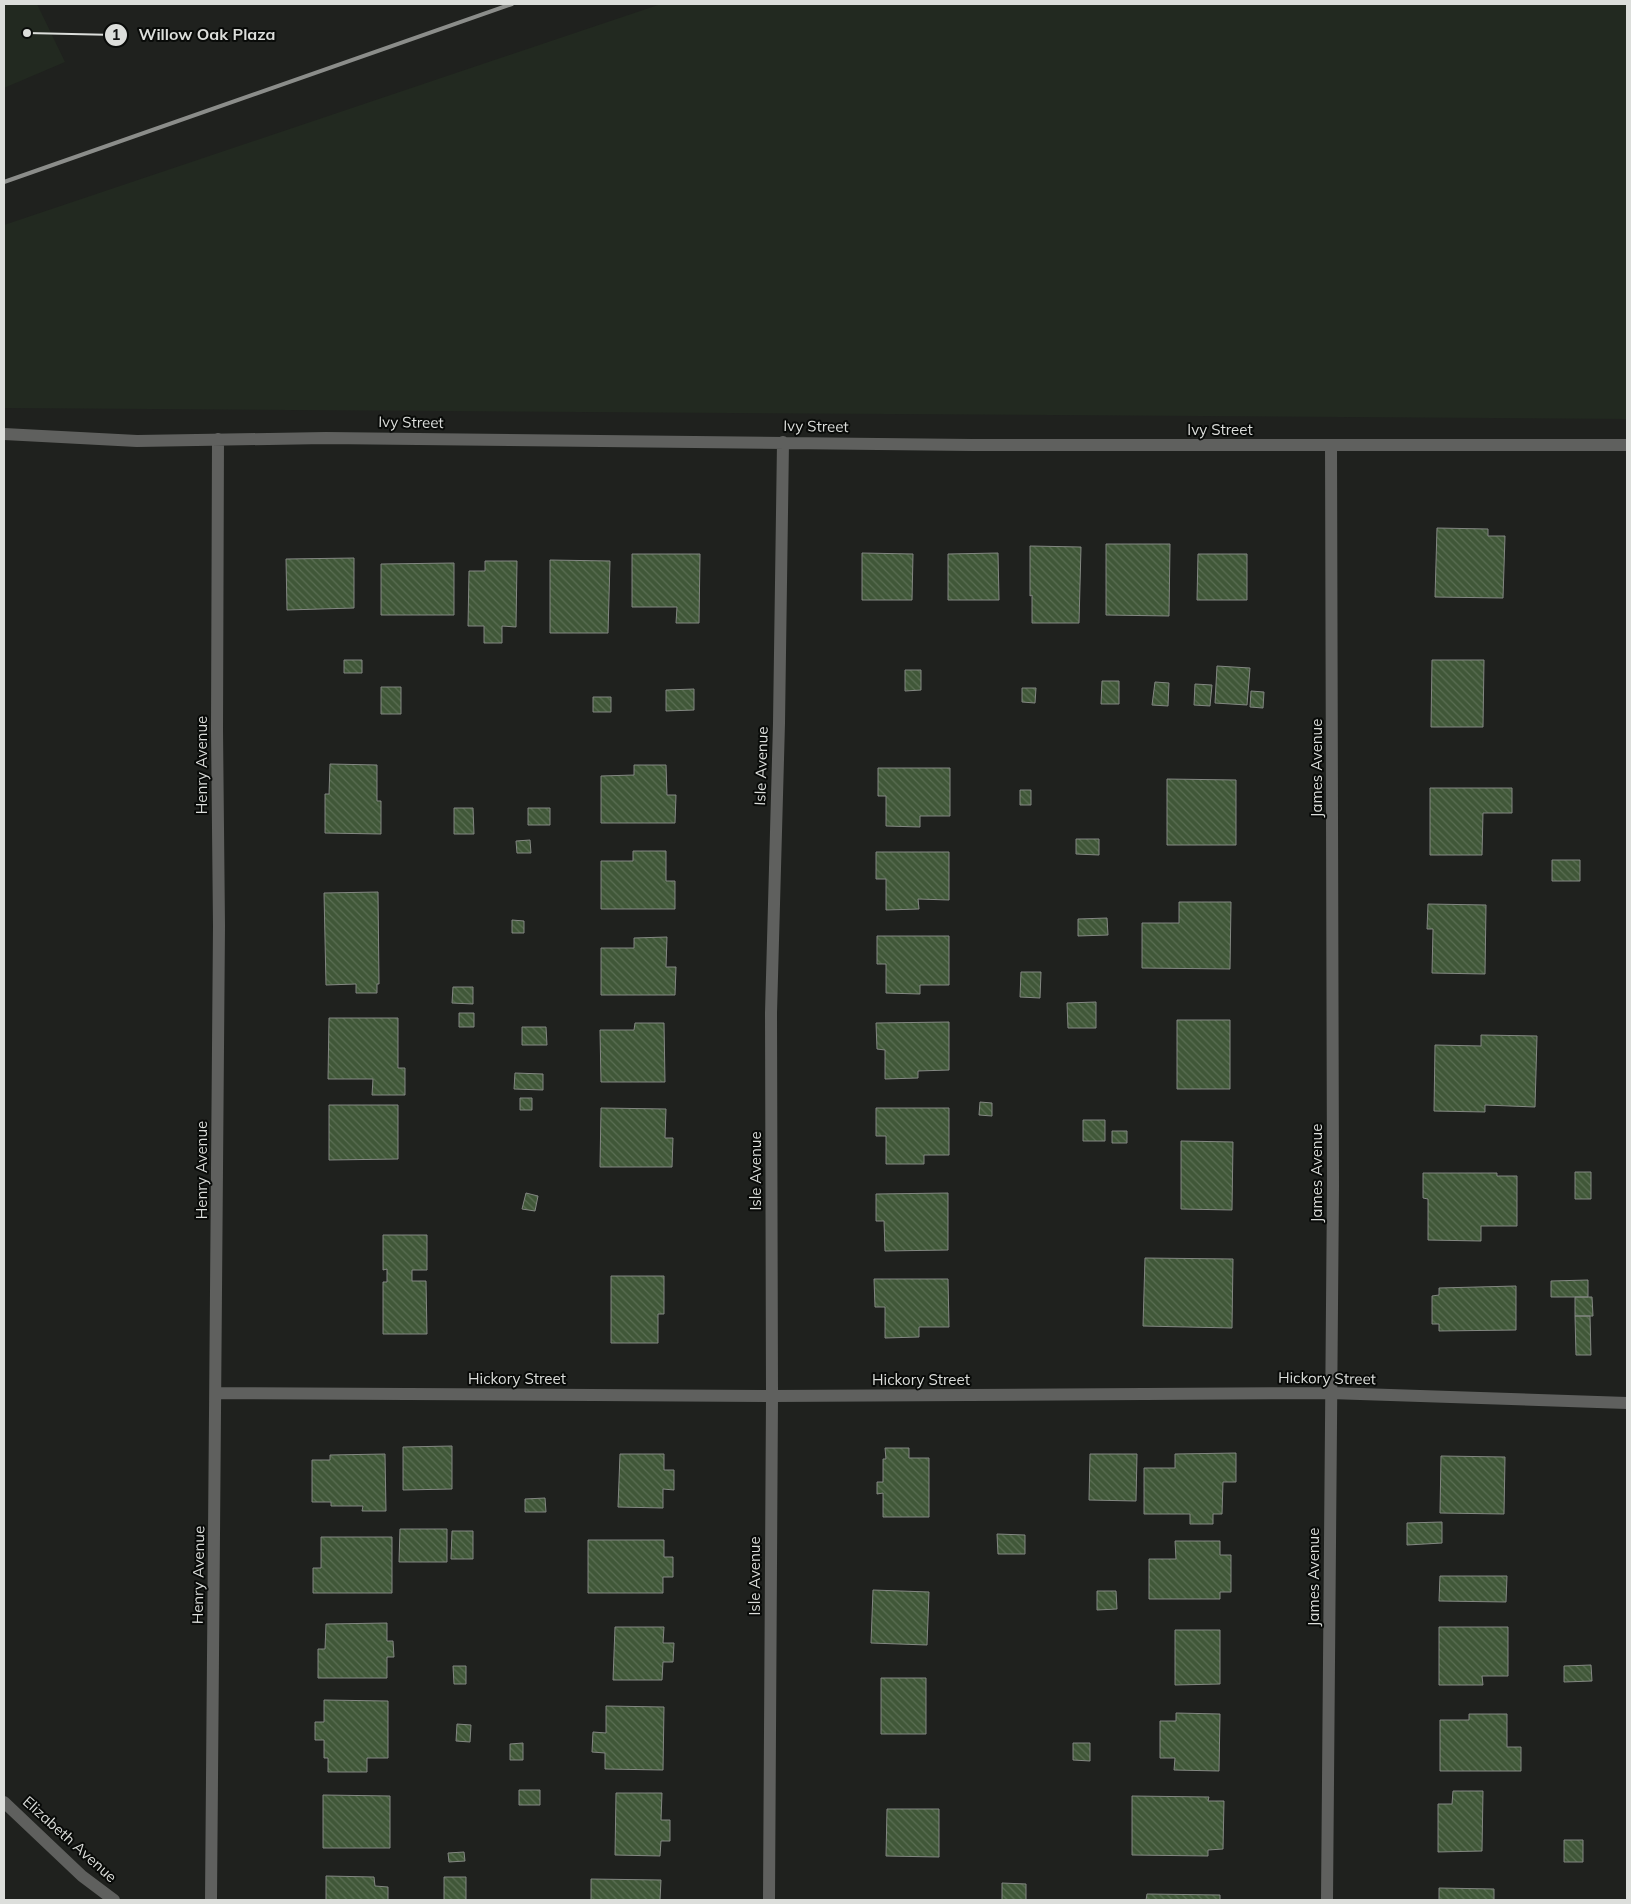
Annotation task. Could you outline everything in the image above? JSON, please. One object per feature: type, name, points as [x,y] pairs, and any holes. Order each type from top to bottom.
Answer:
[{"type":"street","name":"Ivy Street","points":[[4,434],[137,441],[326,438],[783,442],[972,446],[1627,445]]},
{"type":"street","name":"Henry Avenue","points":[[211,1900],[219,926],[216,730],[218,440]]},
{"type":"street","name":"Isle Avenue","points":[[768,1900],[772,1396],[771,1013],[779,723],[783,442]]},
{"type":"street","name":"James Avenue","points":[[1327,1900],[1333,1186],[1331,445]]},
{"type":"street","name":"Hickory Street","points":[[216,1393],[772,1396],[1330,1393],[1627,1403]]},
{"type":"street","name":"Elizabeth Avenue","points":[[4,1802],[82,1876],[114,1900]]},
{"type":"shaded area","points":[[4,4],[37,4],[65,62],[4,88]]},
{"type":"shaded area","points":[[661,4],[1627,4],[1627,419],[4,408],[4,225]]},
{"type":"building","points":[[1437,528],[1488,529],[1488,536],[1505,536],[1503,598],[1435,597]]},
{"type":"building","points":[[1106,544],[1170,544],[1169,616],[1106,615]]},
{"type":"building","points":[[1030,546],[1081,547],[1079,623],[1032,623]]},
{"type":"building","points":[[862,553],[913,554],[912,600],[862,600]]},
{"type":"building","points":[[998,553],[999,600],[948,600],[948,554]]},
{"type":"building","points":[[632,554],[700,554],[699,623],[676,623],[677,607],[632,607]]},
{"type":"building","points":[[1198,554],[1247,554],[1247,600],[1197,600]]},
{"type":"building","points":[[354,558],[354,608],[287,610],[286,559]]},
{"type":"building","points":[[550,560],[610,561],[608,633],[550,633]]},
{"type":"building","points":[[485,561],[517,561],[516,627],[502,626],[502,643],[484,643],[484,626],[468,626],[469,571],[485,571]]},
{"type":"building","points":[[454,563],[454,615],[381,615],[381,564]]},
{"type":"building","points":[[344,660],[362,660],[362,673],[344,673]]},
{"type":"building","points":[[1432,660],[1484,660],[1483,727],[1431,727]]},
{"type":"building","points":[[1217,666],[1250,668],[1247,705],[1215,703]]},
{"type":"building","points":[[905,670],[921,670],[921,690],[905,691]]},
{"type":"building","points":[[1102,681],[1119,681],[1119,704],[1101,704]]},
{"type":"building","points":[[1155,682],[1169,683],[1168,706],[1152,705]]},
{"type":"building","points":[[1195,684],[1212,685],[1210,706],[1194,705]]},
{"type":"building","points":[[381,687],[401,687],[401,714],[381,714]]},
{"type":"building","points":[[1022,688],[1036,688],[1035,703],[1022,702]]},
{"type":"building","points":[[694,689],[694,710],[666,711],[666,690]]},
{"type":"building","points":[[1251,691],[1264,692],[1263,708],[1250,707]]},
{"type":"building","points":[[593,697],[611,697],[611,712],[593,712]]},
{"type":"building","points":[[330,764],[377,765],[377,801],[381,801],[381,834],[325,833],[325,794],[329,794]]},
{"type":"building","points":[[634,765],[666,765],[667,795],[676,795],[675,823],[601,823],[601,776],[634,775]]},
{"type":"building","points":[[878,768],[950,768],[950,816],[920,816],[920,827],[886,826],[886,796],[878,796]]},
{"type":"building","points":[[1167,779],[1236,780],[1236,845],[1167,845]]},
{"type":"building","points":[[1430,788],[1512,788],[1512,813],[1483,813],[1482,855],[1430,855]]},
{"type":"building","points":[[1020,790],[1031,790],[1031,805],[1020,805]]},
{"type":"building","points":[[454,808],[473,808],[474,834],[454,834]]},
{"type":"building","points":[[528,808],[550,808],[550,825],[528,825]]},
{"type":"building","points":[[1076,839],[1099,839],[1099,855],[1076,854]]},
{"type":"building","points":[[530,840],[531,853],[517,853],[516,841]]},
{"type":"building","points":[[633,851],[666,851],[666,881],[675,881],[675,909],[601,909],[601,861],[633,861]]},
{"type":"building","points":[[876,852],[949,852],[949,900],[918,899],[919,909],[886,910],[886,879],[876,879]]},
{"type":"building","points":[[1552,860],[1580,860],[1580,881],[1552,881]]},
{"type":"building","points":[[378,892],[379,984],[377,984],[377,993],[356,993],[356,984],[326,985],[324,893]]},
{"type":"building","points":[[1179,902],[1231,902],[1230,969],[1142,968],[1142,923],[1179,923]]},
{"type":"building","points":[[1428,904],[1486,905],[1485,974],[1432,973],[1433,929],[1427,929]]},
{"type":"building","points":[[1107,918],[1108,935],[1078,936],[1078,919]]},
{"type":"building","points":[[512,920],[524,921],[524,933],[512,933]]},
{"type":"building","points":[[877,936],[949,936],[949,985],[920,985],[920,994],[886,993],[886,964],[877,964]]},
{"type":"building","points":[[667,937],[666,967],[676,967],[675,995],[601,995],[601,948],[634,948],[634,938]]},
{"type":"building","points":[[1021,972],[1041,972],[1040,998],[1020,997]]},
{"type":"building","points":[[453,987],[473,987],[473,1004],[452,1003]]},
{"type":"building","points":[[1096,1002],[1096,1028],[1068,1028],[1067,1003]]},
{"type":"building","points":[[459,1013],[474,1013],[474,1027],[459,1027]]},
{"type":"building","points":[[329,1018],[398,1018],[398,1068],[405,1068],[405,1095],[372,1095],[373,1079],[328,1079]]},
{"type":"building","points":[[1177,1020],[1230,1020],[1230,1089],[1177,1089]]},
{"type":"building","points":[[949,1022],[949,1070],[918,1071],[918,1078],[885,1079],[885,1050],[877,1049],[876,1023]]},
{"type":"building","points":[[635,1023],[664,1023],[665,1082],[601,1082],[600,1030],[634,1030]]},
{"type":"building","points":[[522,1027],[546,1027],[547,1045],[522,1045]]},
{"type":"building","points":[[1481,1035],[1537,1036],[1535,1107],[1485,1105],[1485,1112],[1434,1111],[1435,1045],[1481,1046]]},
{"type":"building","points":[[515,1073],[543,1074],[543,1090],[514,1089]]},
{"type":"building","points":[[520,1098],[532,1098],[532,1110],[520,1110]]},
{"type":"building","points":[[980,1102],[992,1103],[992,1116],[979,1115]]},
{"type":"building","points":[[329,1105],[398,1105],[398,1159],[329,1160]]},
{"type":"building","points":[[601,1108],[666,1109],[665,1138],[673,1138],[672,1167],[600,1167]]},
{"type":"building","points":[[876,1108],[949,1108],[949,1155],[924,1155],[924,1164],[886,1164],[886,1136],[876,1136]]},
{"type":"building","points":[[1083,1120],[1105,1120],[1105,1141],[1083,1141]]},
{"type":"building","points":[[1112,1131],[1127,1131],[1127,1143],[1112,1143]]},
{"type":"building","points":[[1181,1141],[1233,1142],[1232,1210],[1181,1209]]},
{"type":"building","points":[[1575,1172],[1591,1172],[1591,1199],[1575,1199]]},
{"type":"building","points":[[1423,1173],[1497,1173],[1497,1176],[1517,1176],[1517,1226],[1481,1226],[1481,1241],[1428,1240],[1428,1199],[1423,1198]]},
{"type":"building","points":[[526,1193],[538,1196],[535,1211],[522,1209]]},
{"type":"building","points":[[948,1193],[948,1250],[885,1251],[884,1221],[876,1221],[876,1194]]},
{"type":"building","points":[[383,1235],[427,1235],[427,1270],[412,1270],[412,1281],[426,1281],[427,1334],[383,1334],[383,1282],[387,1282],[387,1269],[383,1270]]},
{"type":"building","points":[[1145,1258],[1233,1259],[1232,1328],[1143,1326]]},
{"type":"building","points":[[611,1276],[664,1276],[664,1314],[658,1314],[658,1343],[611,1343]]},
{"type":"building","points":[[874,1279],[948,1279],[949,1327],[919,1327],[919,1337],[885,1338],[885,1307],[875,1307]]},
{"type":"building","points":[[1588,1280],[1588,1297],[1551,1297],[1551,1281]]},
{"type":"building","points":[[1516,1286],[1516,1330],[1439,1331],[1439,1324],[1432,1324],[1432,1296],[1439,1295],[1439,1288]]},
{"type":"building","points":[[1575,1297],[1592,1297],[1593,1316],[1575,1316]]},
{"type":"building","points":[[1575,1316],[1590,1316],[1591,1355],[1576,1355]]},
{"type":"building","points":[[452,1446],[452,1489],[403,1490],[403,1447]]},
{"type":"building","points":[[885,1448],[909,1448],[909,1458],[929,1458],[929,1517],[883,1517],[883,1493],[877,1494],[877,1482],[883,1482],[883,1459],[886,1459]]},
{"type":"building","points":[[1236,1453],[1236,1482],[1223,1482],[1222,1514],[1213,1514],[1213,1524],[1190,1524],[1190,1514],[1144,1514],[1144,1468],[1175,1468],[1175,1454]]},
{"type":"building","points":[[385,1454],[386,1511],[362,1511],[363,1506],[331,1506],[331,1502],[312,1502],[312,1460],[330,1460],[330,1455]]},
{"type":"building","points":[[620,1454],[664,1454],[664,1470],[674,1470],[674,1490],[663,1489],[663,1508],[618,1507]]},
{"type":"building","points":[[1090,1454],[1137,1454],[1136,1501],[1089,1500]]},
{"type":"building","points":[[1441,1456],[1505,1457],[1504,1514],[1440,1513]]},
{"type":"building","points":[[545,1498],[546,1512],[525,1512],[525,1499]]},
{"type":"building","points":[[1442,1522],[1442,1543],[1407,1545],[1407,1523]]},
{"type":"building","points":[[400,1529],[447,1529],[447,1562],[399,1562]]},
{"type":"building","points":[[452,1531],[473,1531],[473,1559],[451,1559]]},
{"type":"building","points":[[997,1534],[1025,1535],[1025,1554],[998,1554]]},
{"type":"building","points":[[321,1537],[392,1537],[392,1593],[313,1593],[313,1568],[321,1568]]},
{"type":"building","points":[[588,1540],[664,1540],[664,1557],[673,1557],[673,1577],[663,1577],[663,1593],[588,1593]]},
{"type":"building","points":[[1175,1541],[1220,1541],[1220,1555],[1231,1555],[1231,1592],[1220,1592],[1220,1599],[1149,1599],[1149,1559],[1176,1559]]},
{"type":"building","points":[[1440,1576],[1507,1576],[1506,1602],[1439,1601]]},
{"type":"building","points":[[873,1590],[929,1592],[927,1645],[871,1643]]},
{"type":"building","points":[[1097,1591],[1116,1591],[1117,1609],[1097,1610]]},
{"type":"building","points":[[387,1623],[387,1641],[393,1641],[394,1657],[387,1657],[387,1678],[318,1678],[318,1649],[325,1649],[326,1624]]},
{"type":"building","points":[[615,1627],[664,1627],[663,1643],[674,1643],[673,1662],[663,1662],[662,1680],[613,1680]]},
{"type":"building","points":[[1439,1627],[1508,1627],[1508,1676],[1482,1676],[1483,1685],[1439,1685]]},
{"type":"building","points":[[1175,1630],[1220,1630],[1220,1684],[1175,1685]]},
{"type":"building","points":[[1591,1665],[1592,1681],[1564,1682],[1564,1666]]},
{"type":"building","points":[[453,1666],[466,1666],[466,1684],[454,1684]]},
{"type":"building","points":[[881,1678],[926,1678],[926,1734],[881,1734]]},
{"type":"building","points":[[324,1700],[388,1701],[388,1758],[367,1758],[367,1772],[328,1772],[328,1758],[324,1758],[324,1740],[315,1740],[315,1722],[324,1722]]},
{"type":"building","points":[[606,1706],[664,1707],[663,1770],[605,1769],[605,1753],[592,1752],[593,1732],[606,1733]]},
{"type":"building","points":[[1176,1713],[1220,1714],[1219,1771],[1174,1770],[1175,1758],[1160,1758],[1160,1721],[1176,1721]]},
{"type":"building","points":[[1469,1714],[1507,1714],[1507,1747],[1521,1747],[1521,1771],[1440,1771],[1440,1720],[1469,1720]]},
{"type":"building","points":[[457,1724],[471,1725],[470,1742],[456,1741]]},
{"type":"building","points":[[523,1743],[523,1760],[510,1760],[510,1744]]},
{"type":"building","points":[[1073,1743],[1090,1743],[1090,1761],[1073,1760]]},
{"type":"building","points":[[519,1790],[540,1790],[540,1805],[519,1805]]},
{"type":"building","points":[[1453,1791],[1483,1791],[1482,1851],[1438,1852],[1438,1804],[1452,1804]]},
{"type":"building","points":[[616,1793],[662,1793],[661,1820],[670,1820],[670,1841],[661,1841],[660,1856],[615,1855]]},
{"type":"building","points":[[323,1795],[390,1796],[390,1848],[323,1848]]},
{"type":"building","points":[[1132,1796],[1209,1797],[1208,1801],[1224,1801],[1223,1849],[1208,1850],[1208,1856],[1132,1855]]},
{"type":"building","points":[[887,1809],[939,1809],[939,1857],[886,1856]]},
{"type":"building","points":[[1564,1840],[1583,1840],[1583,1862],[1564,1862]]},
{"type":"building","points":[[464,1852],[465,1861],[449,1862],[448,1853]]},
{"type":"building","points":[[326,1876],[374,1877],[375,1886],[388,1887],[388,1900],[326,1900]]},
{"type":"building","points":[[444,1877],[466,1877],[466,1900],[444,1900]]},
{"type":"building","points":[[591,1879],[661,1880],[660,1900],[591,1900]]},
{"type":"building","points":[[1002,1883],[1026,1884],[1026,1900],[1002,1900]]},
{"type":"building","points":[[1439,1888],[1494,1889],[1494,1900],[1439,1900]]},
{"type":"building","points":[[1147,1894],[1220,1895],[1220,1900],[1146,1900]]},
{"type":"railway","points":[[4,182],[512,4]]},
{"type":"place","name":"Willow Oak Plaza","points":[[27,33]]}]
